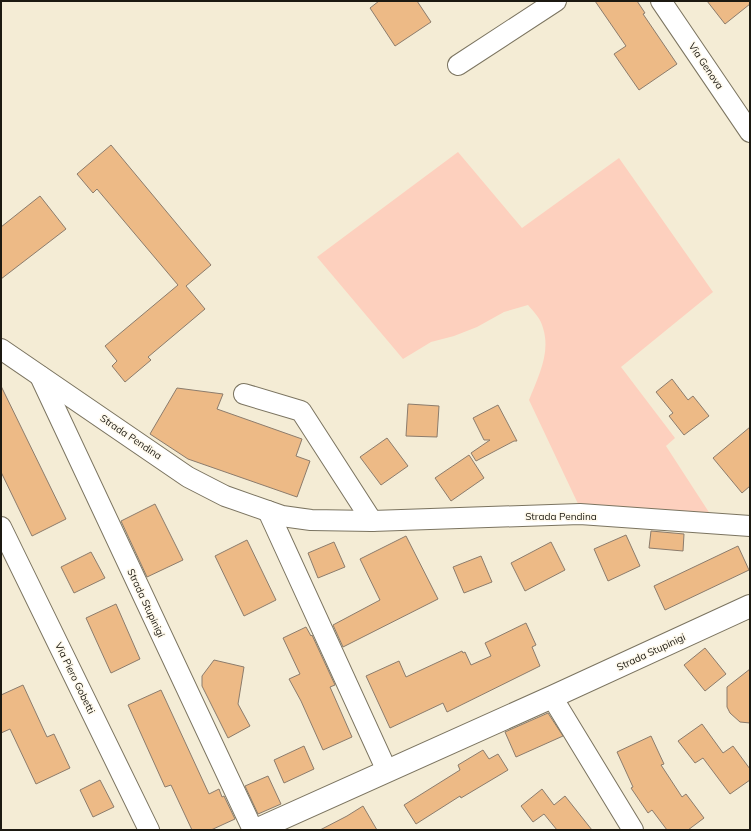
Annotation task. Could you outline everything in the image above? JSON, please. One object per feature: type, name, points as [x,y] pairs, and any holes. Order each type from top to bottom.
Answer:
[{"type":"street","points":[[458,65],[556,1]]},
{"type":"street","name":"Via Genova","points":[[661,1],[750,132]]},
{"type":"street","name":"Strada Pendina","points":[[1,349],[188,477],[225,496],[282,516],[311,520],[372,521],[580,514],[750,526]]},
{"type":"street","name":"Strada Stupinigi","points":[[39,375],[253,830]]},
{"type":"street","points":[[244,394],[301,411],[372,521]]},
{"type":"street","points":[[268,511],[387,770]]},
{"type":"street","name":"Via Piero Gobetti","points":[[1,527],[149,830]]},
{"type":"street","name":"Strada Stupinigi","points":[[256,830],[750,606]]},
{"type":"street","points":[[552,697],[633,830]]},
{"type":"shaded area","points":[[458,152],[522,228],[619,158],[713,292],[621,367],[675,438],[666,446],[714,520],[580,508],[529,400],[542,365],[545,337],[541,322],[528,305],[504,312],[477,327],[454,336],[431,342],[403,359],[317,257]]},
{"type":"building","points":[[379,1],[417,1],[431,22],[395,46],[370,8]]},
{"type":"building","points":[[595,1],[637,1],[645,13],[643,14],[677,64],[639,90],[614,54],[626,46]]},
{"type":"building","points":[[707,1],[750,1],[750,4],[725,24]]},
{"type":"building","points":[[111,145],[211,265],[186,286],[205,309],[148,357],[151,360],[125,382],[112,366],[117,361],[105,346],[178,285],[97,189],[93,193],[77,174]]},
{"type":"building","points":[[40,196],[66,229],[1,279],[1,227]]},
{"type":"building","points":[[672,379],[688,400],[693,396],[709,416],[684,435],[669,416],[673,413],[656,392]]},
{"type":"building","points":[[1,386],[66,519],[32,536],[1,472]]},
{"type":"building","points":[[177,388],[223,394],[217,409],[302,439],[296,456],[310,461],[297,497],[188,459],[150,434]]},
{"type":"building","points":[[408,404],[439,406],[437,437],[406,436]]},
{"type":"building","points":[[498,405],[517,441],[514,441],[476,461],[471,453],[490,440],[484,440],[473,418]]},
{"type":"building","points":[[750,427],[750,486],[742,493],[713,458]]},
{"type":"building","points":[[387,438],[408,466],[381,485],[360,457]]},
{"type":"building","points":[[469,455],[484,478],[451,501],[435,478]]},
{"type":"building","points":[[155,504],[183,560],[147,577],[121,521]]},
{"type":"building","points":[[651,531],[684,534],[683,551],[649,548]]},
{"type":"building","points":[[626,535],[640,566],[608,581],[594,549]]},
{"type":"building","points":[[406,536],[438,599],[343,647],[333,625],[380,600],[360,559]]},
{"type":"building","points":[[247,540],[276,600],[244,616],[215,556]]},
{"type":"building","points":[[334,542],[345,567],[318,578],[308,553]]},
{"type":"building","points":[[551,542],[565,570],[525,591],[511,563]]},
{"type":"building","points":[[738,546],[749,570],[665,610],[654,586]]},
{"type":"building","points":[[91,552],[105,578],[74,593],[61,567]]},
{"type":"building","points":[[481,556],[492,582],[464,593],[453,567]]},
{"type":"building","points":[[116,604],[140,659],[111,673],[86,618]]},
{"type":"building","points":[[526,623],[536,645],[532,647],[540,666],[447,712],[443,703],[390,728],[366,676],[399,661],[406,677],[462,651],[463,653],[465,652],[471,665],[491,656],[485,643]]},
{"type":"building","points":[[306,627],[311,636],[312,635],[335,685],[330,687],[352,737],[323,750],[301,701],[289,679],[300,674],[283,638]]},
{"type":"building","points":[[705,648],[726,674],[705,691],[684,665]]},
{"type":"building","points":[[214,660],[244,667],[238,704],[250,726],[228,738],[202,686],[202,676]]},
{"type":"building","points":[[750,669],[750,723],[740,722],[730,713],[727,707],[727,687]]},
{"type":"building","points":[[23,685],[47,737],[54,734],[70,768],[36,784],[10,729],[1,733],[1,695]]},
{"type":"building","points":[[161,690],[209,794],[219,789],[235,819],[211,830],[192,830],[171,785],[165,787],[128,705]]},
{"type":"building","points":[[548,713],[563,736],[516,757],[505,732]]},
{"type":"building","points":[[702,724],[723,753],[733,746],[750,769],[750,780],[730,794],[703,758],[695,763],[678,741]]},
{"type":"building","points":[[651,736],[664,764],[661,765],[682,797],[686,794],[704,818],[688,830],[667,830],[652,810],[648,813],[631,788],[633,787],[617,752]]},
{"type":"building","points":[[304,746],[314,769],[284,783],[274,760]]},
{"type":"building","points":[[483,750],[489,759],[498,754],[508,770],[461,798],[460,796],[416,824],[404,805],[460,770],[458,765]]},
{"type":"building","points":[[268,776],[281,804],[258,814],[245,786]]},
{"type":"building","points":[[100,780],[114,807],[93,817],[80,790]]},
{"type":"building","points":[[542,789],[554,805],[565,796],[592,830],[557,830],[544,814],[533,822],[521,806]]},
{"type":"building","points":[[363,806],[377,830],[320,830],[347,816]]}]
